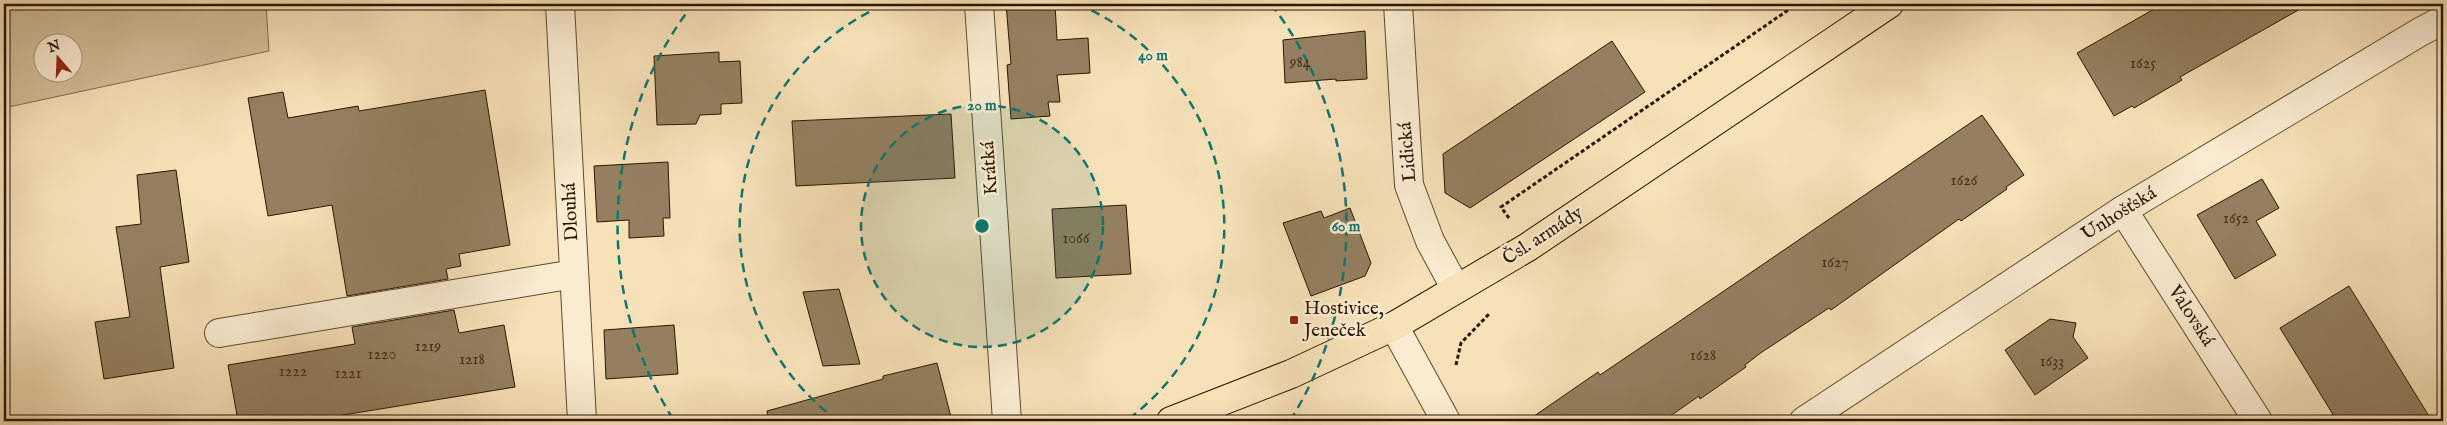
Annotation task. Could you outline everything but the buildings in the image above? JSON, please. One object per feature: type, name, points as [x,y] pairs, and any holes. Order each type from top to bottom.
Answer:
[{"type":"main road","name":"Čsl. armády","points":[[1171,421],[1292,374],[1394,326],[1528,247],[1889,4]]},
{"type":"street","name":"Dlouhá","points":[[560,4],[582,421]]},
{"type":"street","name":"Krátká","points":[[979,4],[1007,421]]},
{"type":"street","name":"Lidická","points":[[1398,4],[1409,185],[1430,241],[1456,289]]},
{"type":"street","name":"Unhošťská","points":[[1804,421],[2123,210],[2443,20]]},
{"type":"street","name":"Valovská","points":[[2123,210],[2258,421]]},
{"type":"street","points":[[219,333],[574,274]]},
{"type":"street","points":[[1394,326],[1446,421]]},
{"type":"shaded area","points":[[4,4],[266,4],[269,51],[4,108]]},
{"type":"place","name":"Hostivice, Jeneček","points":[[1294,320]]}]
